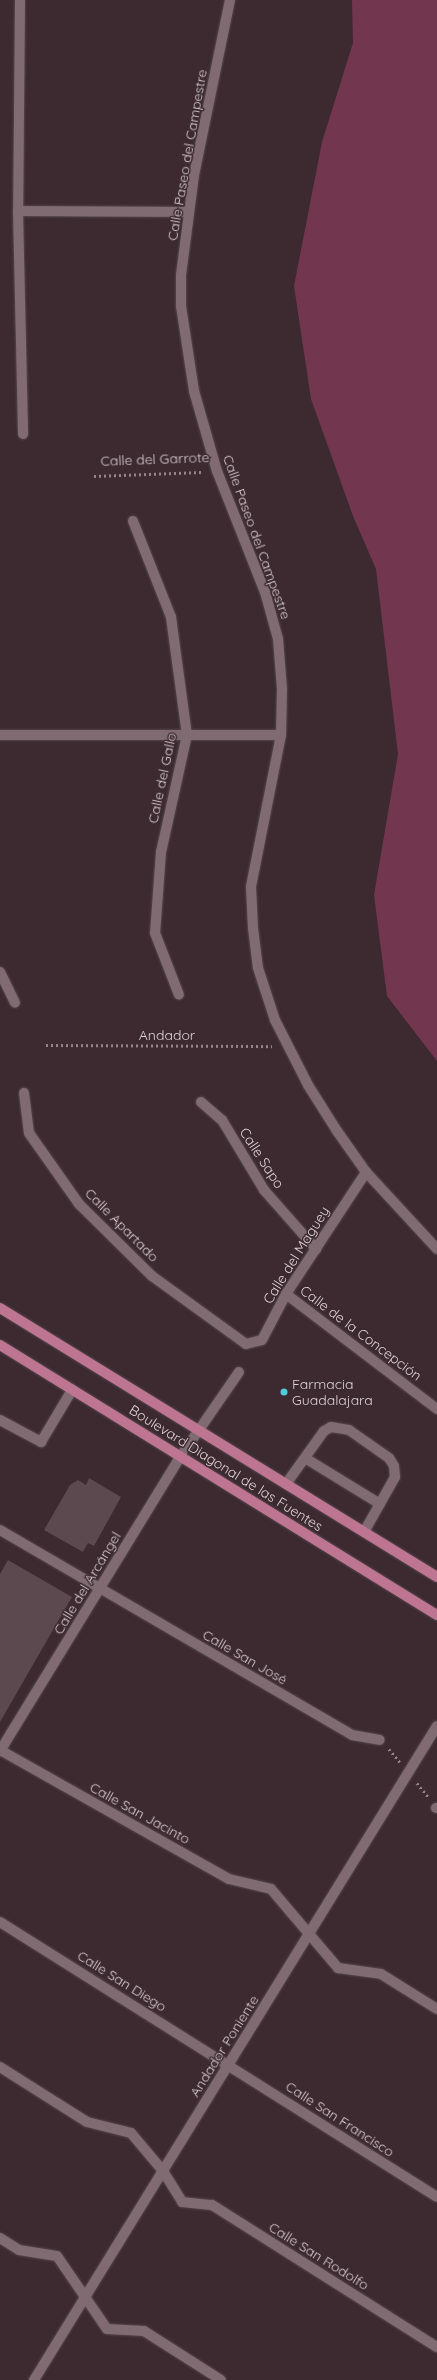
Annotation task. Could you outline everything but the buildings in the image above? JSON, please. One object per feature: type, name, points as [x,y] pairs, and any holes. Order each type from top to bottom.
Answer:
[{"type":"main road","name":"Boulevard Diagonal de las Fuentes","points":[[0,1308],[437,1576]]},
{"type":"main road","name":"Boulevard Diagonal de las Fuentes","points":[[0,1345],[437,1615]]},
{"type":"street","points":[[20,0],[18,211],[23,434]]},
{"type":"street","name":"Calle Paseo del Campestre","points":[[230,0],[189,212],[181,275],[184,340],[194,391],[217,471],[265,592],[278,639],[282,689],[281,735],[252,886],[253,928],[258,968],[275,1020],[288,1046],[337,1131],[366,1172],[437,1249]]},
{"type":"street","points":[[18,211],[189,212]]},
{"type":"street","name":"Calle del Gallo","points":[[133,521],[171,617],[187,735],[161,852],[155,933],[179,995]]},
{"type":"street","points":[[0,735],[281,735]]},
{"type":"street","points":[[0,972],[15,1003]]},
{"type":"street","name":"Calle Apartado","points":[[24,1093],[29,1133],[79,1204],[152,1276],[246,1344]]},
{"type":"street","name":"Calle Sapo","points":[[201,1102],[222,1120],[264,1190],[316,1249]]},
{"type":"street","name":"Calle del Maguey","points":[[246,1344],[262,1340],[286,1294],[366,1172]]},
{"type":"street","name":"Calle de la Concepción","points":[[286,1294],[437,1409]]},
{"type":"street","name":"Calle del Arcángel","points":[[0,1750],[181,1456],[239,1372]]},
{"type":"street","points":[[0,1420],[41,1442],[72,1390]]},
{"type":"street","points":[[286,1484],[324,1431],[331,1427],[348,1430],[389,1458],[394,1466],[395,1477],[364,1532]]},
{"type":"street","points":[[305,1458],[380,1504]]},
{"type":"street","name":"Calle San José","points":[[0,1530],[352,1735],[380,1740]]},
{"type":"street","name":"Andador Poniente","points":[[34,2380],[437,1726]]},
{"type":"street","name":"Calle San Jacinto","points":[[0,1750],[229,1879],[271,1888],[309,1934]]},
{"type":"street","name":"Calle San Diego","points":[[0,1922],[229,2064]]},
{"type":"street","points":[[309,1934],[338,1968],[381,1974],[437,2009]]},
{"type":"street","name":"Calle San Francisco","points":[[229,2064],[437,2197]]},
{"type":"street","points":[[0,2067],[87,2122],[131,2133],[163,2171]]},
{"type":"street","name":"Calle San Rodolfo","points":[[163,2171],[182,2202],[212,2205],[437,2347]]},
{"type":"street","points":[[0,2238],[19,2250],[57,2256],[86,2295],[107,2329],[144,2331],[221,2380]]},
{"type":"path","name":"Calle del Garrote","points":[[94,476],[217,471]]},
{"type":"path","name":"Andador","points":[[46,1045],[288,1046]]},
{"type":"path","points":[[380,1740],[409,1772],[437,1808]]},
{"type":"shaded area","points":[[352,0],[437,0],[437,1061],[387,996],[374,895],[398,754],[376,569],[353,516],[311,399],[294,286],[322,142],[353,43]]},
{"type":"place","name":"Farmacia Guadalajara","points":[[284,1392]]}]
